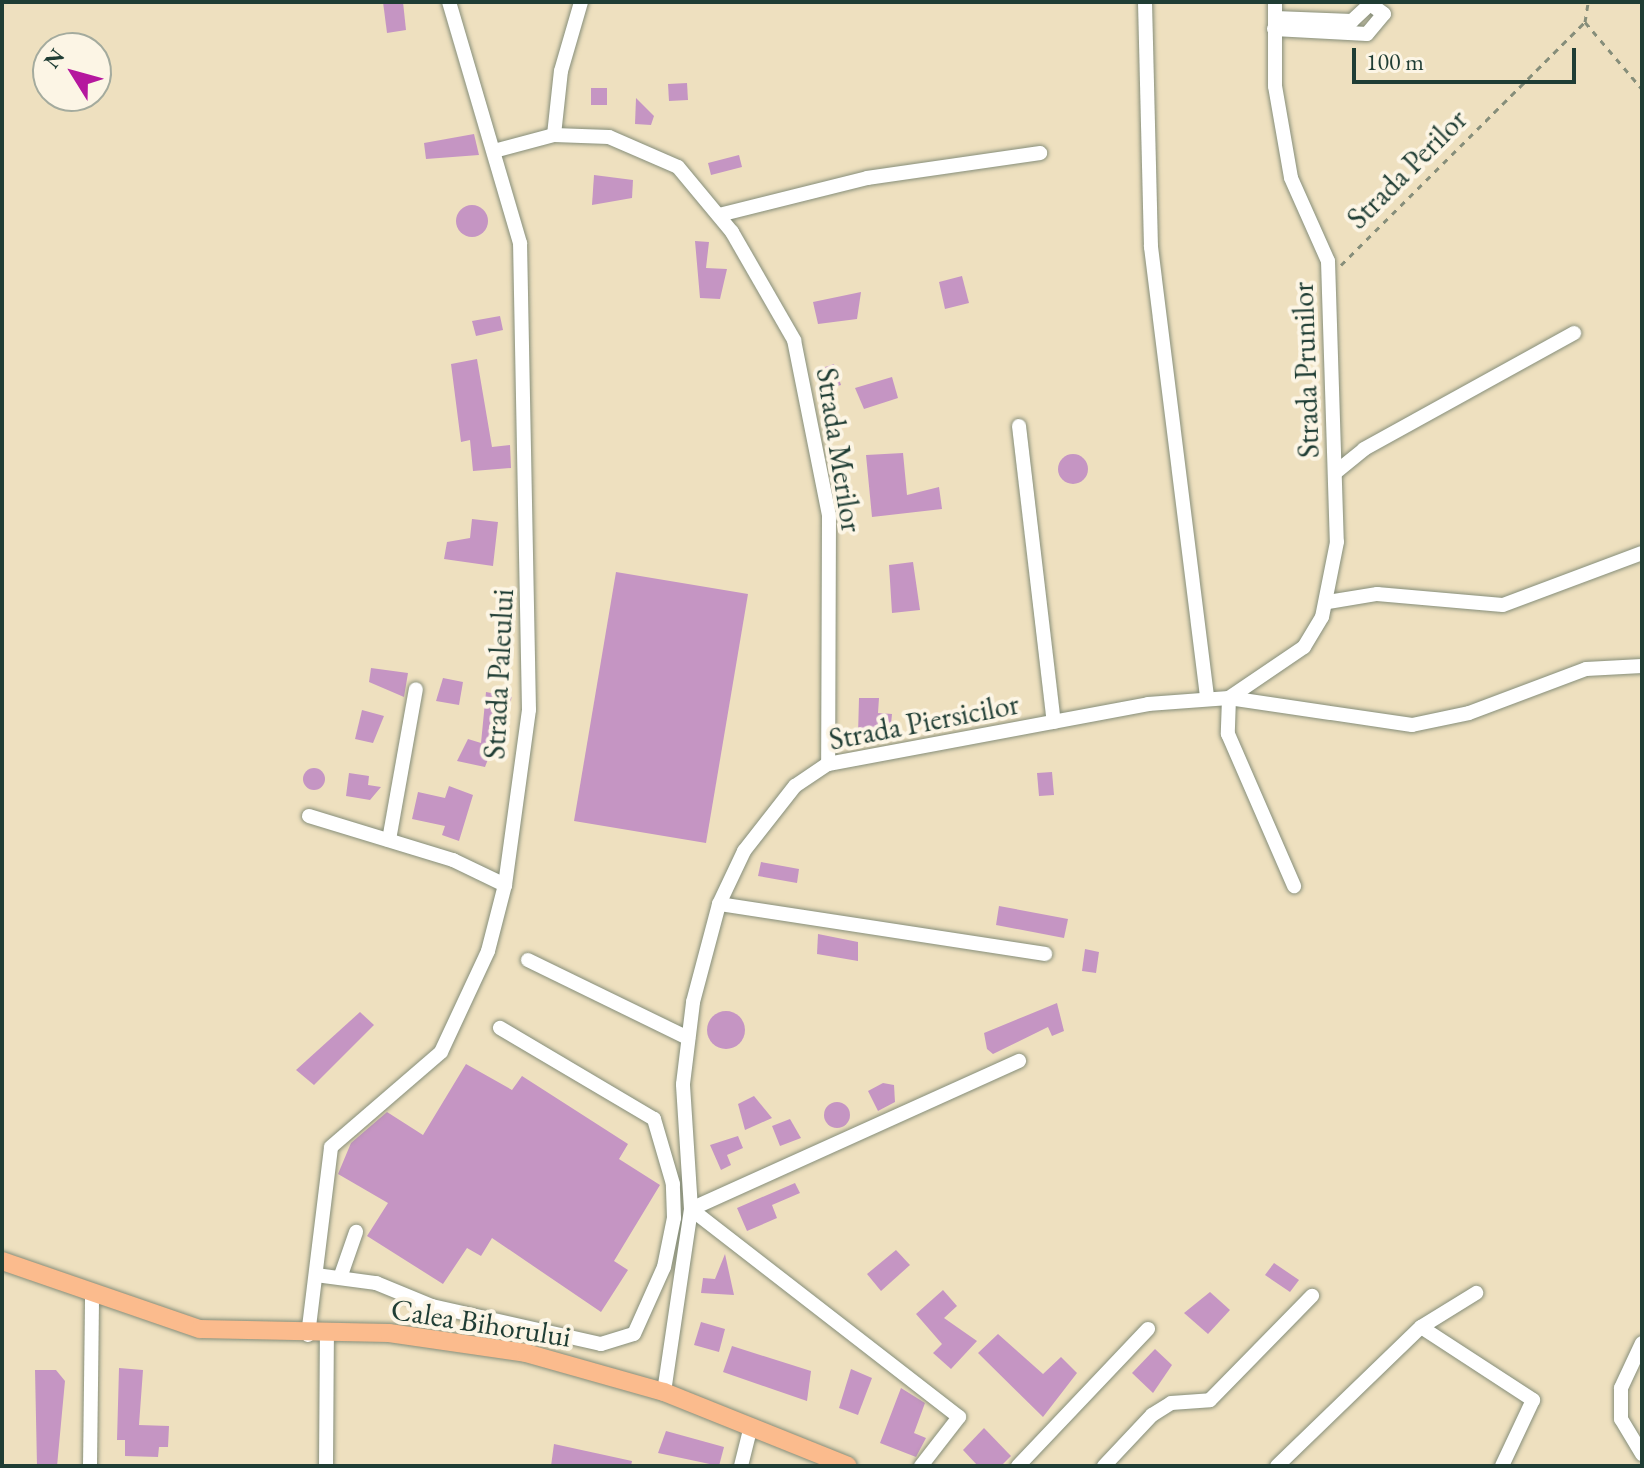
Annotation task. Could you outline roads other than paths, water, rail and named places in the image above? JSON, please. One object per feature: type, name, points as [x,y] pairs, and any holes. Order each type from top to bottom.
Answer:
[{"type":"main road","name":"Calea Bihorului","points":[[2,1261],[92,1295],[200,1329],[439,1338],[526,1353],[664,1392],[750,1430],[848,1466]]},
{"type":"street","name":"Strada Paleului","points":[[308,1335],[331,1147],[441,1052],[488,951],[505,885],[529,710],[530,578],[520,243],[449,2]]},
{"type":"street","points":[[494,151],[554,135],[561,71],[581,2]]},
{"type":"street","points":[[1145,2],[1151,247],[1207,697]]},
{"type":"street","name":"Strada Prunilor","points":[[1229,698],[1304,647],[1328,602],[1337,542],[1328,279],[1291,178],[1275,2]]},
{"type":"street","points":[[1370,4],[1384,14],[1367,34],[1275,23],[1352,21],[1370,4]]},
{"type":"street","name":"Strada Merilor","points":[[554,135],[609,137],[641,148],[678,167],[719,215],[794,340],[815,420],[829,515],[828,764]]},
{"type":"street","points":[[719,215],[867,178],[1040,153]]},
{"type":"street","points":[[1336,472],[1364,449],[1574,333]]},
{"type":"street","points":[[1019,426],[1054,722]]},
{"type":"street","points":[[1328,602],[1377,594],[1503,605],[1642,553]]},
{"type":"street","name":"Strada Piersicilor","points":[[664,1392],[691,1209],[683,1110],[688,1038],[719,904],[771,811],[828,764],[1207,697],[1412,725],[1469,713],[1586,669],[1642,666]]},
{"type":"street","points":[[389,840],[416,689]]},
{"type":"street","points":[[1229,698],[1228,734],[1294,886]]},
{"type":"street","points":[[309,816],[389,840],[505,885]]},
{"type":"street","points":[[719,904],[1045,954]]},
{"type":"street","points":[[528,960],[688,1038]]},
{"type":"street","points":[[316,1275],[340,1278],[601,1344],[634,1334],[664,1267],[674,1218],[673,1184],[654,1119],[500,1028]]},
{"type":"street","points":[[921,1466],[959,1417],[691,1209],[1019,1061]]},
{"type":"street","points":[[340,1278],[356,1232]]},
{"type":"street","points":[[1277,1466],[1421,1327],[1476,1293]]},
{"type":"street","points":[[90,1466],[92,1295]]},
{"type":"street","points":[[1104,1466],[1152,1415],[1171,1403],[1210,1400],[1312,1296]]},
{"type":"street","points":[[1421,1327],[1533,1400],[1502,1466]]},
{"type":"street","points":[[1018,1466],[1148,1329]]},
{"type":"street","points":[[326,1466],[327,1334]]},
{"type":"street","points":[[1642,1343],[1621,1388],[1621,1419],[1642,1454]]},
{"type":"street","points":[[741,1466],[750,1430]]}]
